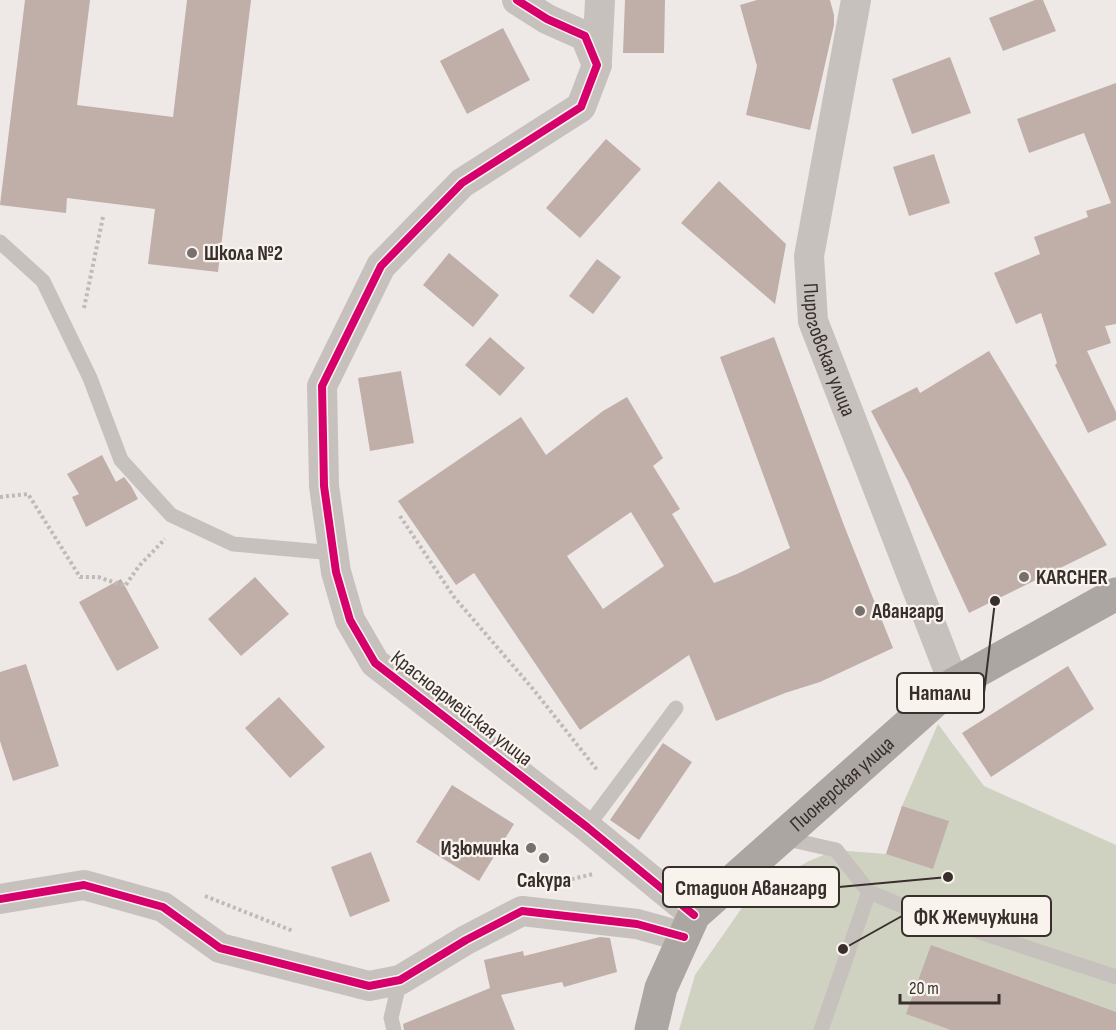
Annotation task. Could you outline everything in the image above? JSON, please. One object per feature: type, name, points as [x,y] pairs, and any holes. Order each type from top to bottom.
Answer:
[{"type":"main road","name":"Пионерская улица","points":[[689,926],[780,837],[954,684],[1116,594]]},
{"type":"main road","points":[[651,1030],[661,988],[689,926]]},
{"type":"street","points":[[517,0],[547,19],[585,36],[597,65]]},
{"type":"street","name":"Красноармейская улица","points":[[600,0],[597,65],[581,107],[462,183],[381,266],[322,386],[324,486],[336,572],[350,620],[375,663],[587,827],[689,926]]},
{"type":"street","name":"Пироговская улица","points":[[856,0],[809,256],[813,321],[954,684]]},
{"type":"street","points":[[0,899],[84,885],[163,907],[220,948],[369,986],[400,980],[466,940],[522,911],[637,924],[689,926]]},
{"type":"lane","points":[[0,242],[44,281],[90,378],[121,460],[171,515],[233,544],[334,553]]},
{"type":"lane","points":[[587,827],[676,708]]},
{"type":"lane","points":[[780,837],[836,850],[869,892],[910,909],[1116,977]]},
{"type":"lane","points":[[821,1030],[869,892]]},
{"type":"lane","points":[[394,1030],[391,1017],[400,980]]},
{"type":"path","points":[[76,350],[103,217]]},
{"type":"path","points":[[0,497],[28,494],[80,577],[98,577],[125,586],[139,566],[166,537],[171,515]]},
{"type":"path","points":[[400,516],[454,597],[594,765],[612,794]]},
{"type":"path","points":[[554,885],[602,872]]},
{"type":"path","points":[[195,891],[293,932]]},
{"type":"green space","points":[[938,724],[984,786],[1116,845],[1116,1030],[679,1030],[695,975],[753,892],[809,861],[836,850],[886,854],[902,806]]},
{"type":"building","points":[[25,0],[90,0],[77,105],[173,117],[187,0],[251,0],[218,272],[148,264],[155,209],[67,198],[66,213],[0,205]]},
{"type":"building","points":[[625,0],[665,0],[664,53],[623,53]]},
{"type":"building","points":[[757,0],[830,0],[834,25],[810,130],[746,115],[757,66],[740,5]]},
{"type":"building","points":[[1035,0],[1043,0],[1056,31],[1003,51],[989,18]]},
{"type":"building","points":[[503,28],[530,80],[467,114],[440,61]]},
{"type":"building","points":[[950,57],[971,113],[912,134],[892,79]]},
{"type":"building","points":[[1116,83],[1116,324],[1105,326],[1111,343],[1087,351],[1116,412],[1116,420],[1088,433],[1055,365],[1057,363],[1041,313],[1016,324],[994,273],[1040,254],[1034,237],[1088,217],[1086,211],[1111,203],[1084,133],[1029,153],[1017,119]]},
{"type":"building","points":[[606,139],[641,169],[580,238],[546,208]]},
{"type":"building","points":[[934,154],[950,203],[909,216],[893,167]]},
{"type":"building","points":[[719,181],[786,244],[775,304],[681,223]]},
{"type":"building","points":[[449,253],[499,295],[473,327],[423,285]]},
{"type":"building","points":[[597,259],[621,277],[593,314],[569,296]]},
{"type":"building","points":[[490,337],[525,368],[500,396],[465,365]]},
{"type":"building","points":[[774,337],[845,528],[893,648],[820,682],[785,693],[716,721],[689,655],[580,730],[474,573],[456,585],[398,501],[521,417],[546,455],[603,411],[627,397],[663,458],[653,466],[680,509],[672,514],[714,583],[737,574],[790,548],[720,357]],"holes":[[[631,512],[664,566],[603,609],[567,556]]]},
{"type":"building","points":[[989,351],[1107,545],[969,613],[908,481],[871,411],[917,387],[920,393]]},
{"type":"building","points":[[401,371],[414,443],[370,451],[358,378]]},
{"type":"building","points":[[102,455],[116,482],[124,477],[138,499],[86,527],[72,497],[79,494],[67,474]]},
{"type":"building","points":[[255,577],[289,614],[241,656],[208,619]]},
{"type":"building","points":[[121,579],[159,648],[117,671],[79,602]]},
{"type":"building","points":[[26,664],[59,766],[13,781],[0,741],[0,672]]},
{"type":"building","points":[[1068,666],[1094,709],[991,777],[962,733]]},
{"type":"building","points":[[279,697],[325,747],[290,778],[245,728]]},
{"type":"building","points":[[663,743],[692,762],[639,840],[610,820]]},
{"type":"building","points":[[452,785],[514,824],[479,881],[416,842]]},
{"type":"building","points":[[902,806],[949,821],[933,869],[886,854]]},
{"type":"building","points":[[371,852],[390,901],[350,917],[331,867]]},
{"type":"building","points":[[600,937],[610,938],[617,972],[564,987],[562,982],[501,995],[515,1030],[404,1030],[403,1024],[490,988],[484,960],[523,951],[524,956]]},
{"type":"building","points":[[931,945],[1116,1012],[1116,1030],[951,1030],[906,1014]]},
{"type":"cycle path","points":[[517,0],[547,19],[585,36],[597,65],[581,107],[462,183],[381,266],[322,386],[324,486],[336,572],[350,620],[375,663],[587,827],[694,915]]},
{"type":"cycle path","points":[[0,899],[84,885],[163,907],[220,948],[369,986],[400,980],[466,940],[522,911],[637,924],[684,937]]},
{"type":"place","name":"Школа №2","points":[[192,253]]},
{"type":"place","name":"KARCHER","points":[[1024,577]]},
{"type":"place","name":"Натали","points":[[995,601]]},
{"type":"place","name":"Авангард","points":[[860,611]]},
{"type":"place","name":"Изюминка","points":[[531,848]]},
{"type":"place","name":"Сакура","points":[[544,858]]},
{"type":"place","name":"Стадион Авангард","points":[[948,877]]},
{"type":"place","name":"ФК Жемчужина","points":[[843,949]]}]
